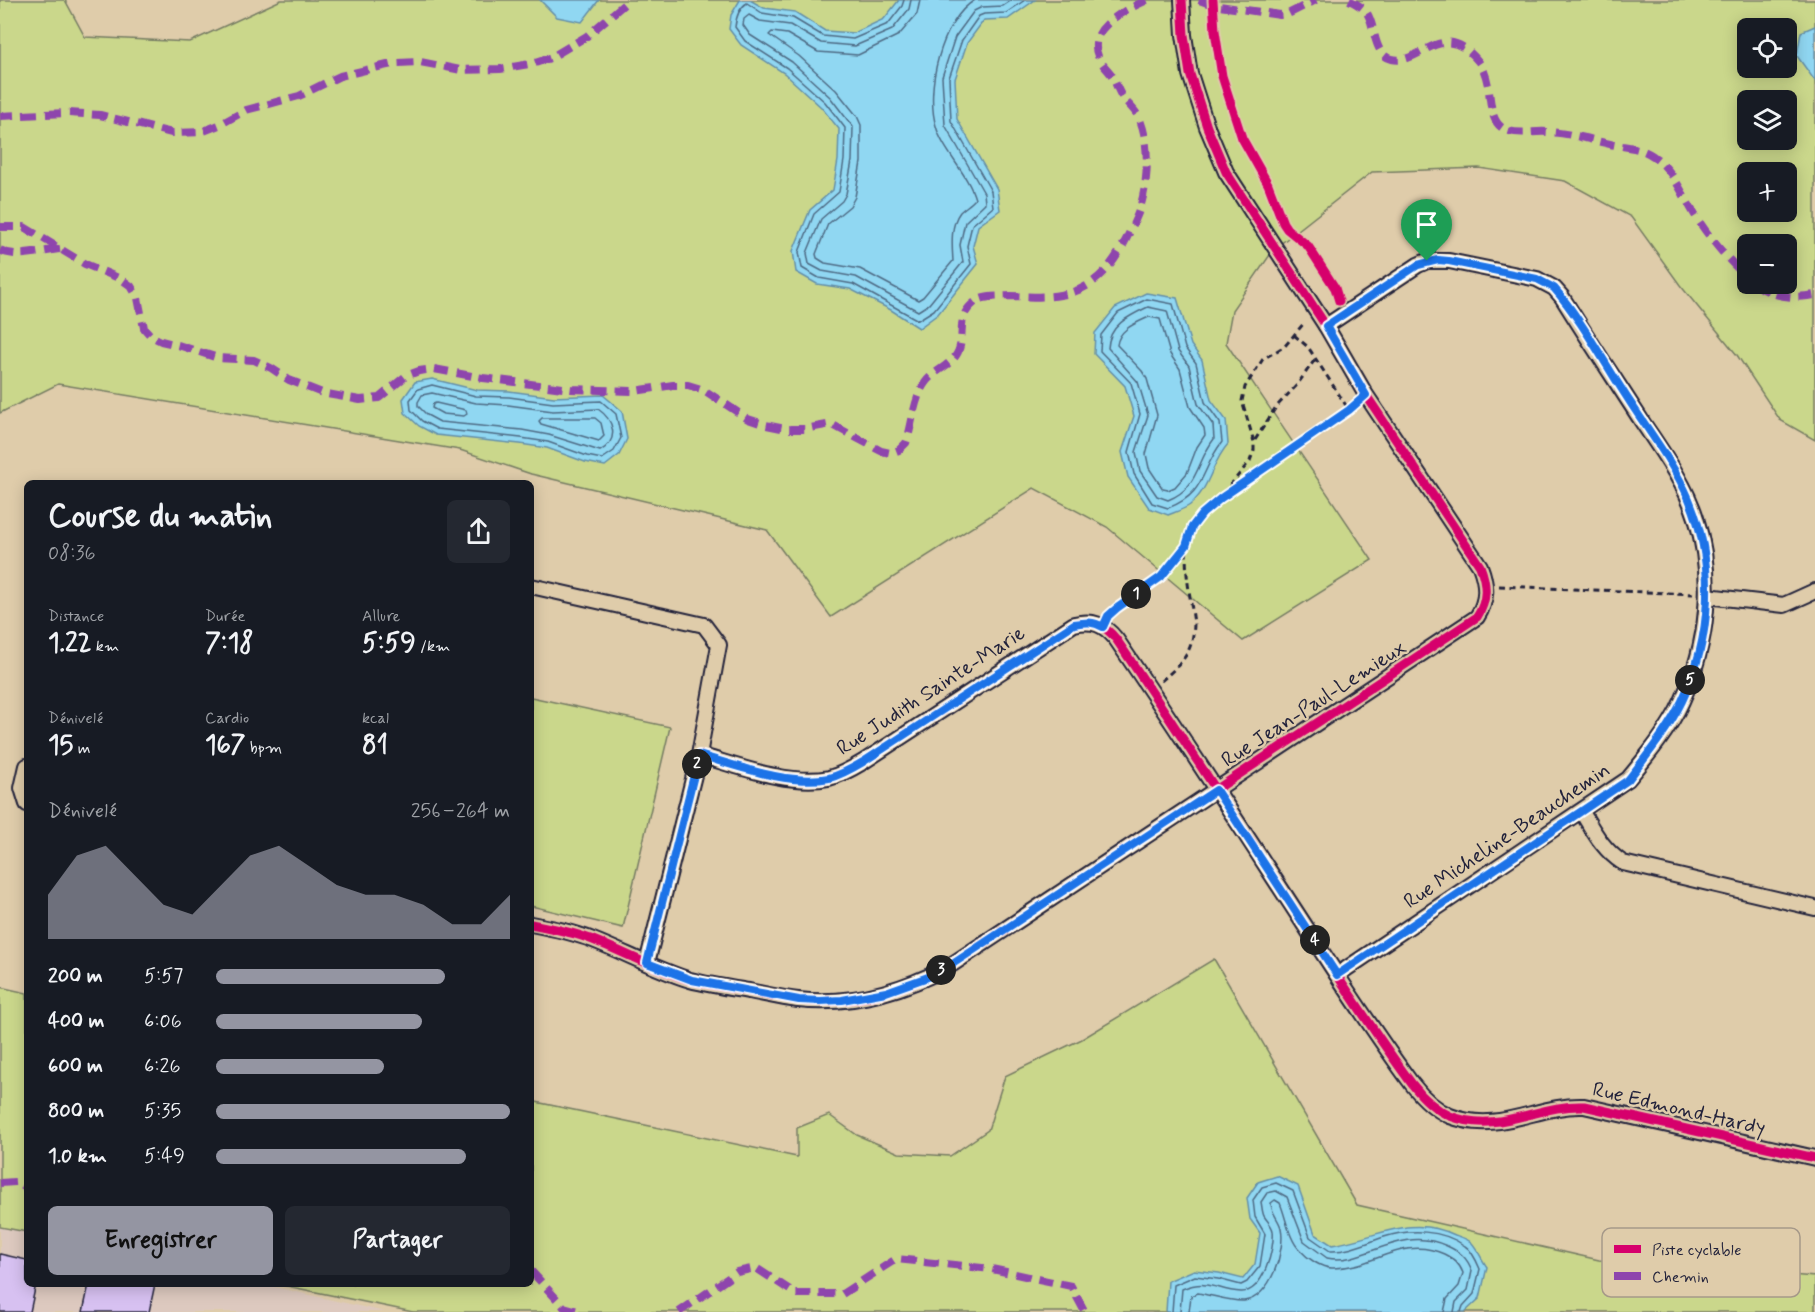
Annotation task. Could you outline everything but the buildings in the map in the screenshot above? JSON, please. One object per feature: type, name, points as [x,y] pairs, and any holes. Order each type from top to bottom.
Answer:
[{"type":"street","points":[[1182,0],[1190,74],[1216,150],[1242,198],[1326,326],[1366,395],[1480,566],[1485,578],[1486,590]]},
{"type":"street","name":"Rue Micheline-Beauchemin","points":[[1326,326],[1427,261],[1449,261],[1546,282],[1562,297],[1678,477],[1696,519],[1706,567],[1707,596],[1703,638],[1682,701],[1661,737],[1628,780],[1337,975]]},
{"type":"street","points":[[534,587],[705,625],[719,645],[699,755],[647,963]]},
{"type":"street","name":"Rue Jean-Paul-Lemieux","points":[[534,925],[591,939],[692,980],[799,1000],[842,1000],[886,992],[948,967],[1467,626],[1482,609],[1486,590]]},
{"type":"street","points":[[1707,596],[1784,605],[1815,591]]},
{"type":"street","name":"Rue Judith Sainte-Marie","points":[[699,755],[792,778],[830,778],[863,762],[1074,624],[1096,623],[1103,627]]},
{"type":"street","name":"Rue Edmond-Hardy","points":[[1103,627],[1116,639],[1337,975],[1414,1086],[1437,1109],[1471,1121],[1495,1122],[1516,1119],[1553,1108],[1584,1106],[1815,1158]]},
{"type":"street","points":[[24,779],[22,788],[24,794]]},
{"type":"street","points":[[1582,812],[1602,846],[1611,856],[1623,862],[1815,908]]},
{"type":"path","points":[[1221,498],[1250,461],[1254,450],[1254,442],[1242,401],[1243,392],[1263,359],[1279,351],[1304,323]]},
{"type":"path","points":[[1294,335],[1308,347],[1349,410]]},
{"type":"path","points":[[1254,442],[1276,407],[1297,385],[1316,358]]},
{"type":"path","points":[[1103,627],[1108,616],[1117,608],[1161,577],[1186,546],[1192,527],[1202,514],[1221,498],[1349,410],[1366,395]]},
{"type":"path","points":[[1150,690],[1181,662],[1191,647],[1194,624],[1186,546]]},
{"type":"path","points":[[1486,590],[1496,586],[1707,596]]},
{"type":"shaded area","points":[[0,1224],[24,1229],[24,1287],[275,1287],[385,1312],[0,1312]]},
{"type":"green space","points":[[0,0],[65,0],[85,37],[190,42],[281,0],[1815,0],[1815,440],[1780,420],[1737,355],[1680,285],[1631,217],[1565,181],[1479,168],[1372,172],[1274,249],[1232,310],[1226,343],[1372,560],[1243,641],[1107,527],[1034,488],[831,617],[767,530],[531,474],[460,450],[58,384],[0,413]]},
{"type":"green space","points":[[534,698],[670,727],[623,928],[534,907]]},
{"type":"green space","points":[[1214,959],[1357,1205],[1602,1260],[1602,1297],[1800,1297],[1800,1276],[1815,1277],[1815,1312],[413,1312],[292,1287],[534,1287],[534,1102],[797,1157],[797,1128],[829,1115],[857,1135],[899,1153],[950,1156],[988,1130],[1005,1076],[1082,1039]]},
{"type":"green space","points":[[0,987],[24,992],[24,1231],[0,1227]]},
{"type":"water","points":[[540,0],[599,0],[582,22],[557,17]]},
{"type":"water","points":[[740,0],[750,0],[764,8],[795,12],[825,31],[854,33],[884,19],[899,0],[1035,0],[1008,19],[984,20],[967,43],[955,79],[957,119],[997,189],[1000,210],[978,226],[973,246],[978,264],[938,314],[919,328],[891,310],[850,289],[817,284],[796,272],[793,251],[810,210],[833,190],[838,160],[839,129],[821,107],[784,73],[741,45],[729,29],[731,15]]},
{"type":"water","points":[[1815,26],[1815,81],[1797,56],[1801,32]]},
{"type":"water","points":[[1146,293],[1177,298],[1191,345],[1202,360],[1211,400],[1226,420],[1228,444],[1222,451],[1207,483],[1190,505],[1168,515],[1149,508],[1128,477],[1122,452],[1134,416],[1125,386],[1094,354],[1095,333],[1115,308]]},
{"type":"water","points":[[432,379],[477,390],[509,391],[554,397],[603,395],[622,411],[627,439],[619,455],[605,466],[585,462],[547,448],[436,435],[419,426],[405,413],[403,399],[415,382]]},
{"type":"water","points":[[1277,1176],[1298,1186],[1315,1234],[1332,1245],[1408,1227],[1438,1229],[1468,1240],[1487,1267],[1480,1298],[1465,1312],[1166,1312],[1168,1281],[1194,1270],[1243,1279],[1255,1264],[1260,1233],[1250,1219],[1247,1198],[1258,1182]]},
{"type":"marked path","points":[[0,116],[69,113],[100,115],[172,133],[201,132],[246,110],[299,96],[340,76],[396,63],[420,62],[461,70],[500,69],[535,63],[550,58],[587,36],[629,0]]},
{"type":"marked path","points":[[0,227],[24,227],[85,264],[121,279],[131,286],[138,298],[144,328],[151,336],[218,358],[254,360],[289,380],[322,393],[360,400],[379,398],[406,376],[434,369],[483,378],[571,389],[635,391],[688,385],[704,390],[748,419],[786,429],[805,429],[831,424],[881,451],[891,453],[899,450],[906,443],[918,397],[925,383],[958,352],[965,313],[975,302],[992,297],[1048,296],[1075,291],[1099,277],[1124,244],[1143,196],[1147,169],[1146,143],[1138,116],[1121,95],[1111,74],[1099,59],[1096,46],[1098,36],[1111,20],[1147,0]]},
{"type":"marked path","points":[[1199,0],[1213,5],[1280,15],[1288,14],[1316,0]]},
{"type":"marked path","points":[[1349,0],[1367,13],[1381,52],[1392,59],[1413,56],[1443,43],[1453,43],[1465,49],[1478,61],[1483,70],[1494,118],[1506,130],[1571,135],[1638,149],[1653,156],[1672,175],[1695,215],[1737,267]]},
{"type":"marked path","points":[[0,250],[21,254],[60,249]]},
{"type":"marked path","points":[[1776,294],[1799,297],[1815,295]]},
{"type":"marked path","points":[[0,1183],[15,1182],[24,1186]]},
{"type":"marked path","points":[[679,1312],[737,1272],[756,1268],[796,1294],[842,1294],[896,1259],[992,1269],[1071,1286],[1085,1312]]},
{"type":"marked path","points":[[534,1274],[564,1307],[581,1312]]},
{"type":"cycle path","points":[[534,925],[585,937],[697,982],[792,999],[818,1001],[857,999],[894,990],[948,967],[1477,617],[1485,598],[1484,579],[1480,566],[1366,395],[1326,326],[1226,172],[1207,127],[1190,74],[1182,0]]},
{"type":"cycle path","points":[[1213,0],[1222,76],[1242,138],[1268,184],[1283,223],[1308,246],[1335,288],[1339,301]]},
{"type":"cycle path","points":[[699,755],[781,777],[814,780],[833,777],[863,762],[1074,624],[1098,624],[1116,639],[1368,1022],[1412,1084],[1434,1107],[1450,1116],[1468,1121],[1485,1122],[1502,1121],[1550,1109],[1584,1106],[1815,1158]]},
{"type":"route","points":[[1427,261],[1449,261],[1537,279],[1554,288],[1667,459],[1688,497],[1696,519],[1706,567],[1707,596],[1703,638],[1682,701],[1661,737],[1628,780],[1337,975],[1216,790],[948,967],[906,986],[865,997],[820,1001],[799,1000],[692,980],[647,963],[699,755],[769,774],[812,780],[830,778],[863,762],[1074,624],[1096,623],[1103,627],[1108,616],[1161,577],[1170,567],[1186,546],[1192,527],[1202,514],[1221,498],[1349,410],[1366,395],[1326,326],[1427,261]]}]
